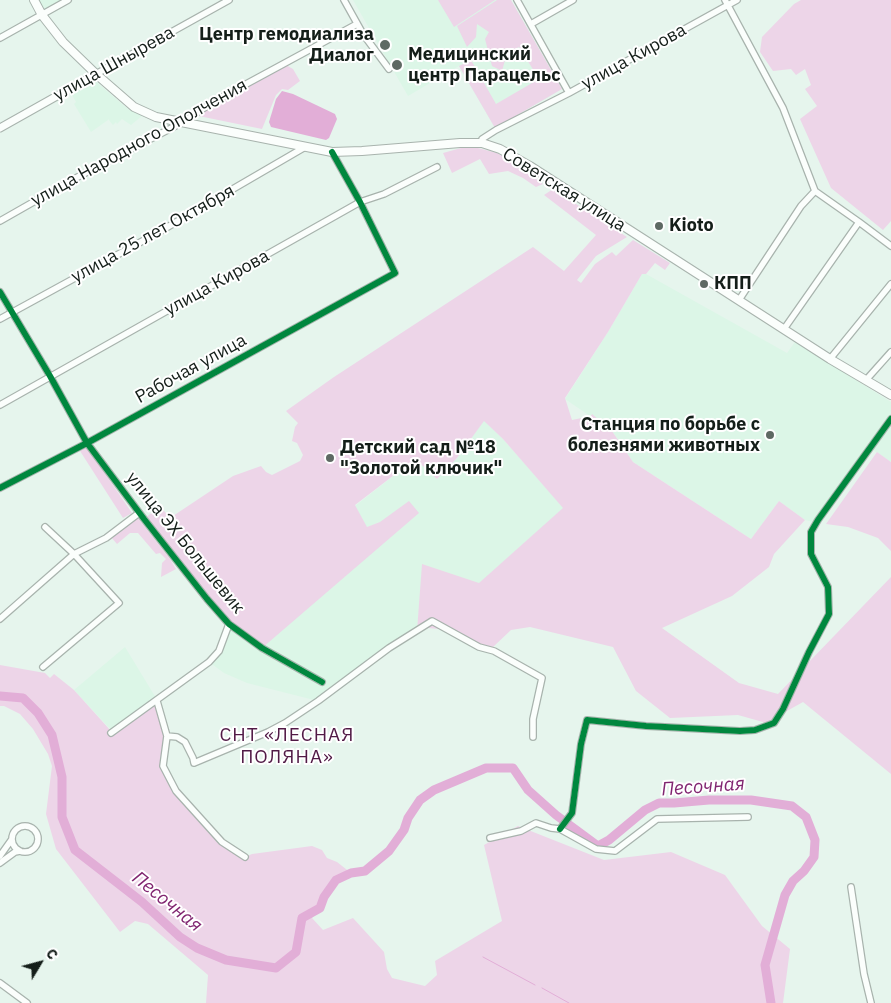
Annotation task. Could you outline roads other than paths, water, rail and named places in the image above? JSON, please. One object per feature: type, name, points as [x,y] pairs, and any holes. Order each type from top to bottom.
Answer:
[{"type":"main road","name":"Советская улица","points":[[34,0],[42,15],[63,42],[96,74],[134,107],[156,117],[332,152],[460,143],[482,144],[500,149],[530,166],[830,359],[891,395]]},
{"type":"street","points":[[0,38],[68,0]]},
{"type":"street","name":"улица Шнырева","points":[[0,128],[229,0]]},
{"type":"street","points":[[344,0],[357,24],[389,69]]},
{"type":"street","points":[[517,0],[569,93]]},
{"type":"street","points":[[531,24],[573,0]]},
{"type":"street","name":"улица Кирова","points":[[482,144],[482,139],[496,130],[569,93],[727,2],[736,0]]},
{"type":"street","points":[[727,2],[783,108],[815,191],[891,246]]},
{"type":"street","name":"улица Народного Ополчения","points":[[0,221],[72,180],[183,122],[213,102],[357,24]]},
{"type":"street","name":"улица 25 лет Октября","points":[[0,319],[158,232],[305,147]]},
{"type":"street","points":[[332,152],[360,202]]},
{"type":"street","name":"улица Кирова","points":[[0,405],[360,202],[384,194],[437,167]]},
{"type":"street","points":[[739,300],[801,206],[815,191]]},
{"type":"street","name":"Рабочая улица","points":[[0,488],[87,443],[395,273],[360,202]]},
{"type":"street","points":[[784,329],[859,222]]},
{"type":"street","points":[[830,359],[891,284]]},
{"type":"street","name":"улица ЭХ Большевик","points":[[0,292],[87,443],[184,571],[229,624],[262,648],[322,682]]},
{"type":"street","points":[[866,380],[891,352]]},
{"type":"street","points":[[560,829],[572,813],[581,744],[587,720],[646,726],[740,731],[755,730],[774,723],[783,709],[829,614],[828,587],[812,554],[811,532],[891,419]]},
{"type":"street","points":[[0,619],[74,554],[106,538],[139,513]]},
{"type":"street","points":[[43,667],[119,603],[74,554],[45,527]]},
{"type":"street","points":[[167,736],[177,737],[185,742],[194,763],[268,732],[318,701],[389,648],[432,621],[479,647],[494,651],[542,678],[533,720],[533,738]]},
{"type":"street","points":[[111,733],[209,662],[219,651],[229,624]]},
{"type":"street","points":[[157,701],[167,736],[163,766],[176,791],[222,842],[245,857]]},
{"type":"street","points":[[490,838],[521,831],[536,823],[560,829],[596,849],[615,851],[657,819],[748,817]]},
{"type":"street","points":[[0,856],[19,828],[28,827],[35,831],[38,839],[35,847],[28,852],[15,852],[0,863]]},
{"type":"street","points":[[12,839],[14,846],[20,851]]},
{"type":"street","points":[[851,887],[870,1003]]},
{"type":"street","points":[[0,983],[27,1003]]},
{"type":"waterway","name":"Песочная","points":[[0,696],[23,698],[38,713],[52,735],[62,777],[62,817],[75,850],[142,902],[180,937],[197,948],[226,960],[276,968],[296,952],[302,918],[320,908],[324,897],[336,880],[351,873],[365,871],[389,851],[404,830],[408,818],[420,800],[434,790],[486,768],[513,768],[528,790],[556,815],[598,846],[609,840],[645,810],[659,803],[751,800],[792,806],[806,817],[815,840],[814,857],[804,871],[793,881],[785,895],[765,965],[771,1003]]},
{"type":"waterway","points":[[483,957],[535,985]]},
{"type":"waterway","points":[[542,988],[569,1003]]},
{"type":"place","name":"Центр гемодиализа Диалог","points":[[385,45]]},
{"type":"place","name":"Медицинский центр Парацельс","points":[[397,65]]},
{"type":"place","name":"Kioto","points":[[659,226]]},
{"type":"place","name":"КПП","points":[[704,284]]},
{"type":"place","name":"Станция по борьбе с болезнями животных","points":[[770,435]]},
{"type":"place","name":"Детский сад №18 \"Золотой ключик\"","points":[[330,458]]},
{"type":"district","name":"СНТ «ЛЕСНАЯ ПОЛЯНА»","points":[[287,747]]}]
